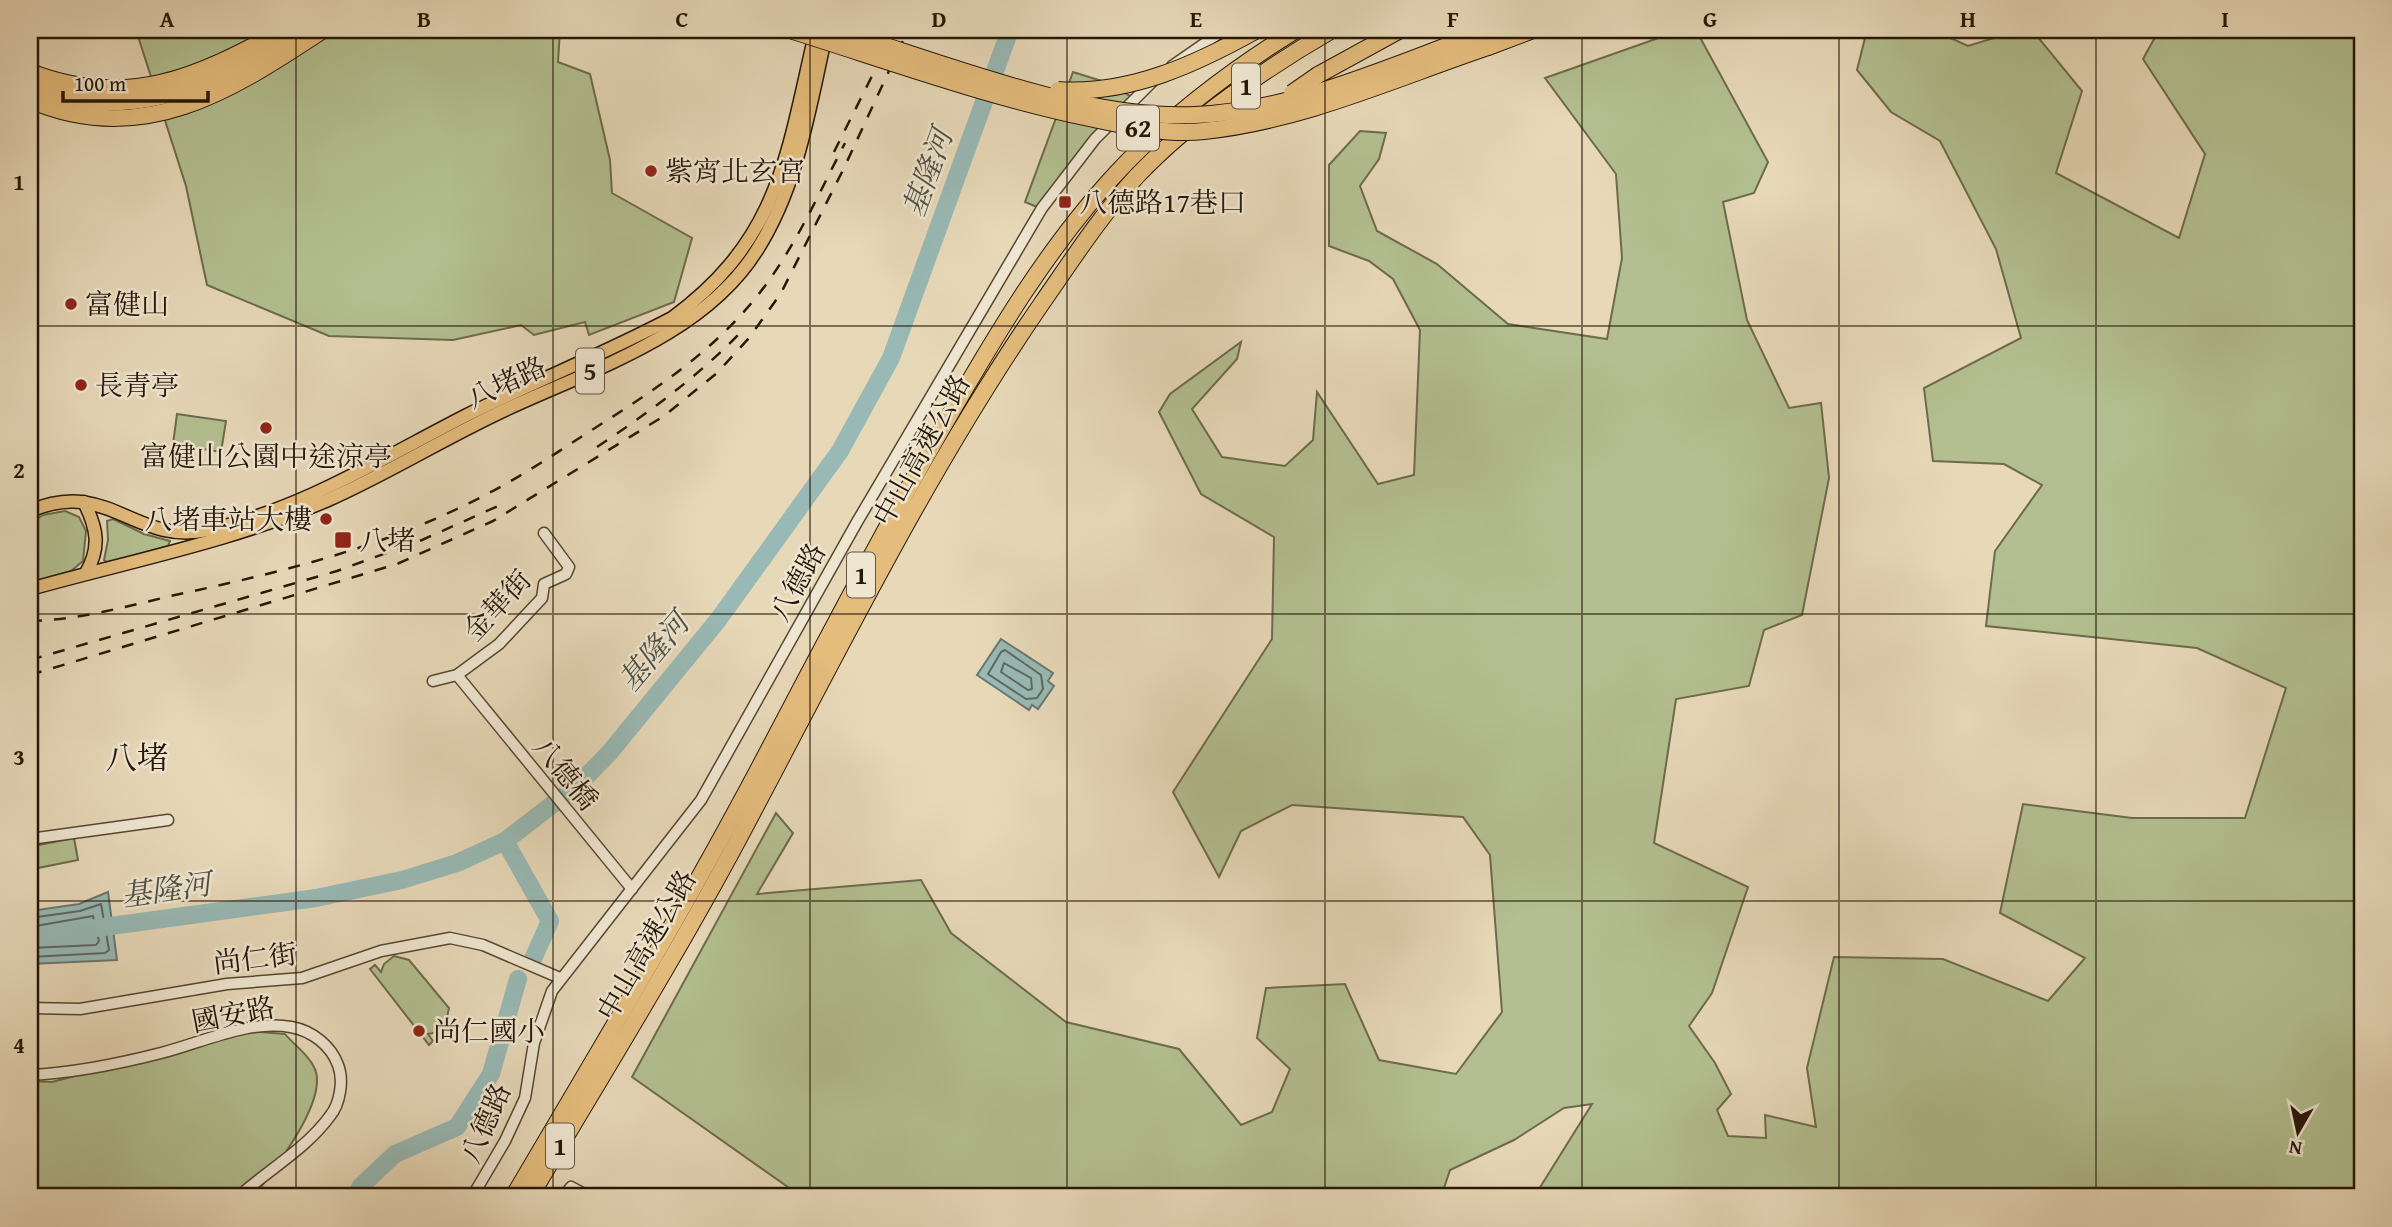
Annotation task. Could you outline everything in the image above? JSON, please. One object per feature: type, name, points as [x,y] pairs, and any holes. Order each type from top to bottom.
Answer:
[{"type":"highway","points":[[30,72],[89,89],[111,91],[147,87],[179,80],[223,63],[283,30]]},
{"type":"highway","points":[[30,87],[93,102],[134,101],[177,94],[218,79],[303,30]]},
{"type":"highway","points":[[30,100],[91,116],[142,117],[195,104],[246,80],[323,30]]},
{"type":"highway","name":"62","points":[[790,30],[1038,108],[1134,128],[1171,131],[1202,131],[1282,117],[1488,36]]},
{"type":"highway","points":[[817,30],[1101,118],[1173,126],[1209,124],[1251,117],[1318,75],[1400,30]]},
{"type":"highway","name":"62","points":[[836,30],[1052,97],[1113,109],[1195,115],[1264,106],[1488,36],[1533,30]]},
{"type":"highway","points":[[859,30],[1052,90],[1074,92],[1099,90],[1180,71],[1257,30]]},
{"type":"highway","name":"中山高速公路","points":[[517,1196],[734,815],[892,516],[978,364],[1069,228],[1127,162],[1216,84],[1296,30]]},
{"type":"highway","name":"中山高速公路","points":[[517,1196],[742,832],[997,368],[1088,237],[1137,176],[1216,108],[1286,57],[1332,30]]},
{"type":"main road","name":"八堵路","points":[[30,511],[67,500],[84,502],[103,505],[167,533],[186,534],[257,517],[324,495],[467,415],[627,342],[672,318],[696,300],[747,245],[775,191],[817,30]]},
{"type":"main road","name":"八堵路","points":[[30,589],[186,549],[324,495],[632,352],[704,309],[757,251],[785,195],[827,30]]},
{"type":"main road","points":[[84,502],[96,531],[97,546],[86,573]]},
{"type":"street","name":"八德路","points":[[473,1197],[484,1182],[520,1111],[542,1013],[561,978],[701,800],[857,522],[932,399],[979,311],[1049,198],[1124,107],[1175,63],[1224,30]]},
{"type":"street","name":"金華街","points":[[433,681],[457,675],[499,644],[542,597],[544,584],[566,575],[569,566],[544,533]]},
{"type":"street","name":"金華街","points":[[457,675],[496,722]]},
{"type":"street","name":"八德橋","points":[[496,722],[632,888]]},
{"type":"street","points":[[30,839],[168,820]]},
{"type":"street","name":"尚仁街","points":[[30,1008],[80,1009],[227,984],[302,978],[381,951],[450,938],[483,945],[561,978]]},
{"type":"street","name":"國安路","points":[[30,1075],[66,1073],[266,1026],[292,1027],[316,1037],[333,1051],[340,1071],[339,1096],[332,1114],[315,1134],[238,1197]]},
{"type":"street","points":[[563,1197],[570,1187],[590,1197]]},
{"type":"green space","points":[[136,30],[560,30],[558,62],[590,74],[610,160],[612,193],[692,238],[674,302],[589,335],[585,322],[534,335],[521,325],[453,340],[329,336],[207,285],[186,186]]},
{"type":"green space","points":[[1681,30],[1696,30],[1768,162],[1754,193],[1723,202],[1747,320],[1789,408],[1821,403],[1829,478],[1802,615],[1764,630],[1749,686],[1676,699],[1654,843],[1748,887],[1712,993],[1689,1026],[1715,1063],[1731,1094],[1717,1110],[1728,1136],[1766,1138],[1765,1115],[1816,1127],[1807,1068],[1834,957],[1943,959],[2048,1001],[2085,958],[2000,913],[2023,804],[2132,818],[2245,818],[2286,688],[2197,648],[1986,626],[1995,551],[2042,485],[2004,464],[1933,461],[1924,388],[2021,338],[1996,249],[1940,141],[1891,112],[1857,70],[1867,30],[1933,30],[1968,46],[2020,30],[2032,30],[2082,91],[2056,173],[2179,238],[2205,154],[2143,59],[2159,30],[2362,30],[2362,1197],[1534,1197],[1592,1104],[1564,1108],[1514,1140],[1450,1170],[1441,1197],[802,1197],[632,1077],[776,813],[793,833],[757,894],[921,880],[951,933],[1066,1022],[1179,1049],[1241,1125],[1272,1112],[1290,1069],[1257,1038],[1266,988],[1345,984],[1379,1060],[1456,1074],[1502,1012],[1490,855],[1463,817],[1292,805],[1241,831],[1219,877],[1173,792],[1272,639],[1274,537],[1201,494],[1159,412],[1170,394],[1241,342],[1237,359],[1192,409],[1222,457],[1285,466],[1313,440],[1317,392],[1378,484],[1414,475],[1420,330],[1393,279],[1369,261],[1329,246],[1329,165],[1360,131],[1386,133],[1379,159],[1360,186],[1377,231],[1437,264],[1508,324],[1607,339],[1622,258],[1616,174],[1545,78]]},
{"type":"green space","points":[[1073,72],[1105,82],[1134,98],[1037,207],[1025,202]]},
{"type":"green space","points":[[177,414],[226,421],[221,452],[173,444]]},
{"type":"green space","points":[[65,511],[79,517],[86,531],[83,561],[71,571],[37,581],[30,577],[30,523],[43,515]]},
{"type":"green space","points":[[113,519],[144,534],[170,541],[168,546],[108,563],[104,560],[108,540],[107,521]]},
{"type":"green space","points":[[74,838],[78,860],[38,868],[34,846]]},
{"type":"green space","points":[[394,956],[409,960],[449,1008],[444,1031],[428,1034],[433,1041],[429,1045],[370,969],[375,965],[381,972],[384,964]]},
{"type":"green space","points":[[246,1031],[285,1034],[312,1063],[317,1081],[314,1097],[297,1134],[254,1197],[30,1197],[30,1081],[52,1082]]},
{"type":"water","points":[[1001,639],[1053,673],[1048,681],[1054,686],[1038,709],[1032,705],[1029,710],[977,675]]},
{"type":"water","name":"基隆河","points":[[108,892],[117,960],[30,964],[30,911],[79,904]]},
{"type":"waterway","name":"基隆河","points":[[89,929],[316,898],[402,880],[457,863],[505,841],[579,784],[610,752],[718,620],[840,451],[891,358],[1010,30]]},
{"type":"waterway","points":[[505,841],[550,921],[533,959]]},
{"type":"waterway","points":[[355,1197],[361,1186],[395,1154],[457,1127],[491,1074],[518,979]]},
{"type":"railway","points":[[834,152],[895,30]]},
{"type":"railway","points":[[30,675],[397,564],[493,521],[664,416],[717,373],[749,338],[781,293],[844,168],[908,30]]},
{"type":"railway","points":[[30,621],[103,612],[295,567],[374,543],[412,528],[514,479],[656,388],[695,358],[731,325],[763,288],[790,249],[845,143]]},
{"type":"railway","points":[[597,447],[671,394],[739,334]]},
{"type":"railway","points":[[30,660],[337,571],[422,540],[507,502]]},
{"type":"place","name":"紫宵北玄宮","points":[[651,171]]},
{"type":"place","name":"八德路17巷口","points":[[1065,202]]},
{"type":"place","name":"富健山","points":[[71,304]]},
{"type":"place","name":"長青亭","points":[[81,385]]},
{"type":"place","name":"富健山公園中途涼亭","points":[[266,428]]},
{"type":"place","name":"八堵車站大樓","points":[[326,519]]},
{"type":"place","name":"八堵","points":[[343,540]]},
{"type":"place","name":"尚仁國小","points":[[419,1031]]},
{"type":"district","name":"八堵","points":[[137,758]]}]
